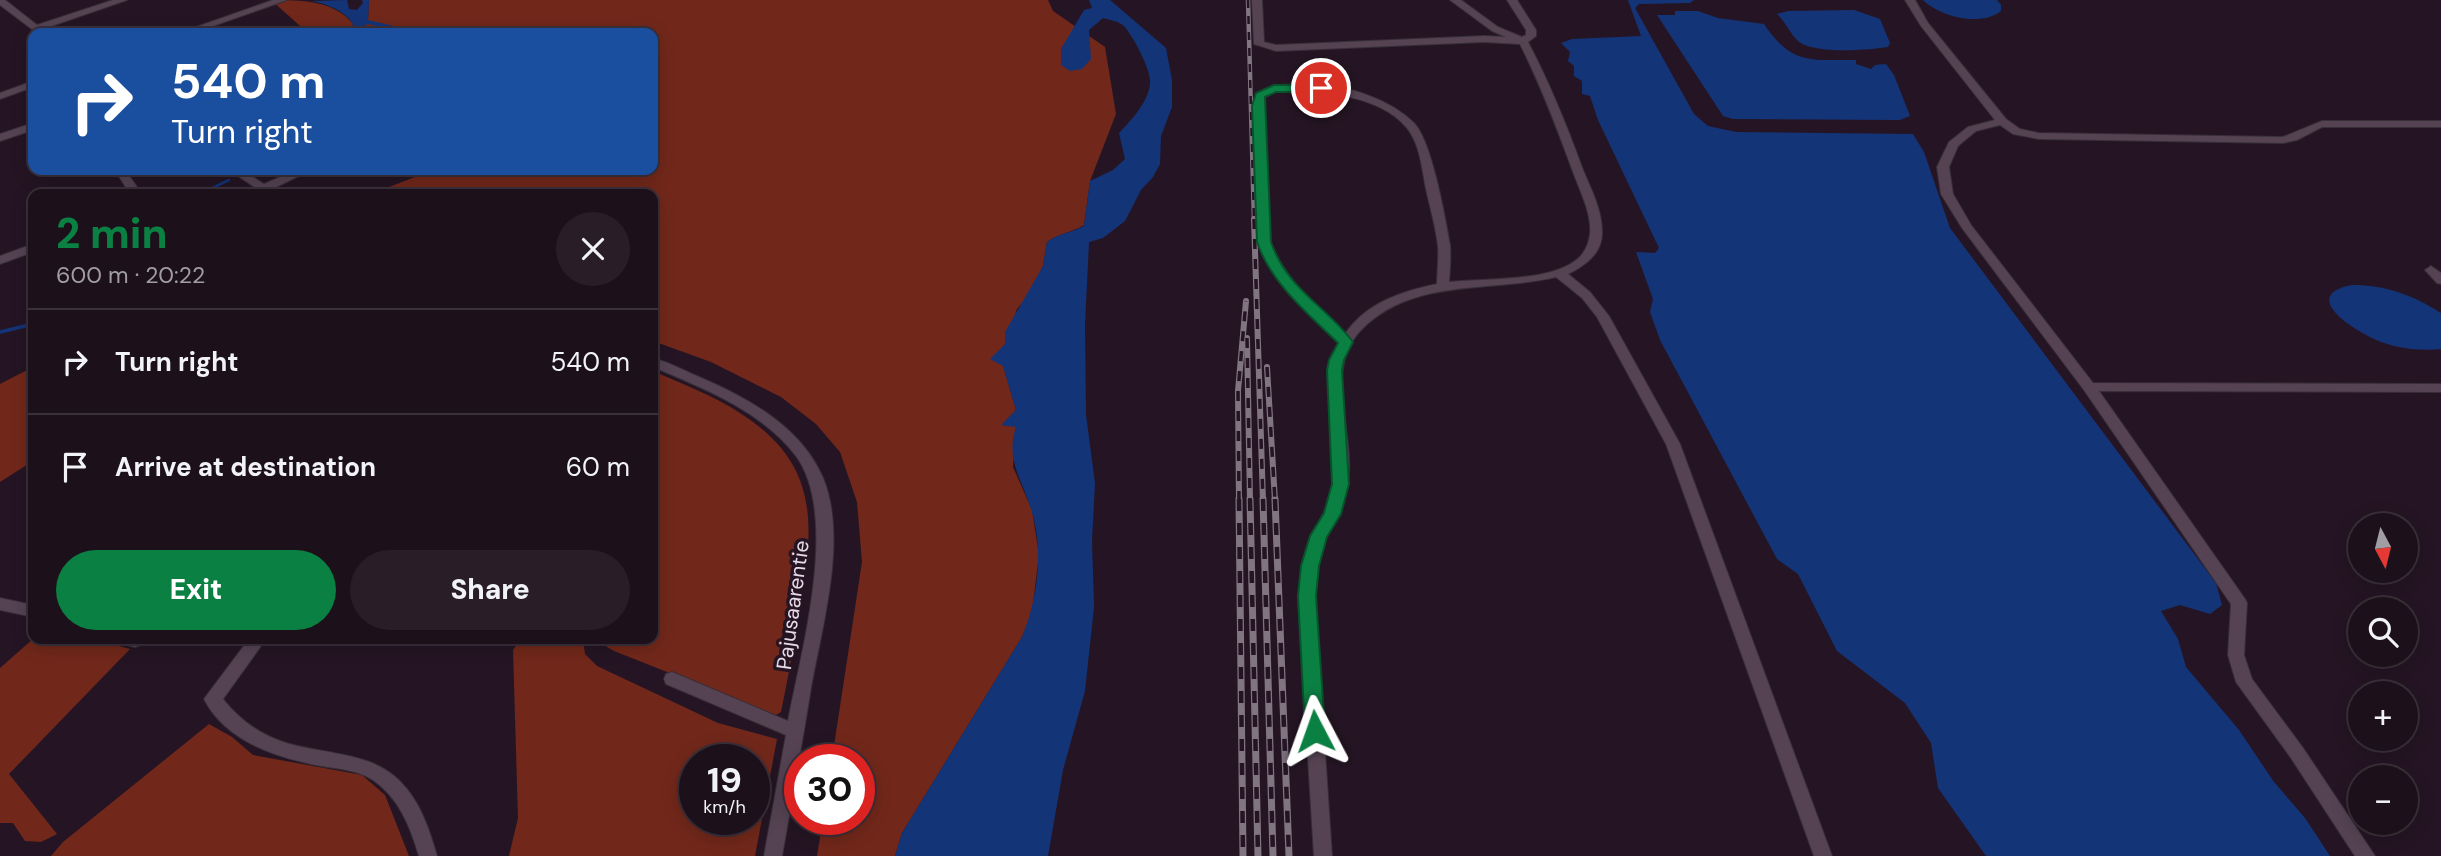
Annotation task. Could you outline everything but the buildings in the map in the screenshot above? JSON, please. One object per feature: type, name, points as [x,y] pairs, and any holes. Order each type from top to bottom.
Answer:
[{"type":"street","points":[[45,28],[122,0]]},
{"type":"street","points":[[199,28],[282,0]]},
{"type":"street","points":[[1257,0],[1258,39],[1264,47],[1346,47],[1484,39],[1523,41],[1531,36],[1531,30],[1512,0]]},
{"type":"street","points":[[1323,856],[1307,596],[1319,536],[1332,514],[1339,491],[1341,466],[1336,360],[1356,326],[1381,306],[1403,296],[1443,288],[1526,281],[1559,273],[1574,266],[1591,252],[1597,240],[1597,226],[1546,86],[1523,41],[1495,29],[1457,0]]},
{"type":"street","points":[[1910,0],[1924,24],[2002,121],[2017,132],[2039,136],[2283,140],[2296,138],[2308,128],[2322,124],[2439,126]]},
{"type":"street","points":[[0,1],[36,28]]},
{"type":"street","points":[[0,96],[28,86]]},
{"type":"street","points":[[1346,342],[1300,299],[1270,258],[1264,242],[1258,106],[1260,96],[1265,91],[1288,87],[1344,92],[1391,110],[1412,126],[1423,148],[1444,247],[1443,288]]},
{"type":"street","points":[[2002,121],[1972,129],[1953,144],[1943,167],[1947,194],[1966,226],[2089,387],[2239,603],[2236,655],[2244,682],[2297,753],[2366,856]]},
{"type":"street","points":[[0,138],[28,127]]},
{"type":"street","points":[[243,175],[265,189]]},
{"type":"street","points":[[272,189],[296,175]]},
{"type":"street","points":[[0,260],[28,250]]},
{"type":"street","points":[[1559,273],[1586,295],[1604,316],[1673,444],[1823,856]]},
{"type":"street","name":"Pajusaarentie","points":[[658,364],[742,404],[775,427],[801,453],[815,477],[823,504],[825,542],[821,587],[773,856]]},
{"type":"street","points":[[2089,387],[2441,388]]},
{"type":"street","points":[[0,604],[28,610]]},
{"type":"street","points":[[254,644],[213,699],[227,719],[235,727],[276,748],[364,766],[374,771],[410,805],[428,856]]},
{"type":"street","points":[[672,679],[795,730]]},
{"type":"shaded area","points":[[271,0],[305,1],[326,6],[345,16],[353,24],[352,28],[302,28]]},
{"type":"shaded area","points":[[369,0],[1048,0],[1053,11],[1105,47],[1116,114],[1090,181],[1084,225],[1047,242],[1043,266],[1028,296],[1017,309],[1005,344],[999,352],[1016,410],[1002,425],[1016,426],[1013,467],[1032,510],[1039,555],[1032,612],[1022,637],[902,833],[895,856],[817,856],[820,835],[875,835],[875,744],[834,744],[862,562],[857,502],[840,452],[816,424],[781,397],[711,362],[658,343],[658,189],[384,189],[420,175],[658,175],[658,28],[352,28],[368,20]]},
{"type":"shaded area","points":[[28,370],[28,464],[0,482],[0,384]]},
{"type":"shaded area","points":[[658,373],[719,401],[764,431],[795,469],[803,490],[808,513],[807,563],[781,712],[776,715],[604,645],[658,644]]},
{"type":"shaded area","points":[[28,643],[112,644],[130,649],[9,774],[57,834],[41,842],[25,841],[13,823],[0,823],[0,668]]},
{"type":"shaded area","points":[[517,644],[584,644],[585,654],[597,666],[718,723],[777,739],[770,776],[770,744],[679,744],[679,835],[759,835],[755,856],[509,856],[518,818],[513,650]]},
{"type":"shaded area","points":[[209,724],[232,737],[253,755],[362,775],[385,795],[409,856],[51,856],[63,842]]},
{"type":"water","points":[[347,0],[349,9],[357,10],[363,3],[362,0],[369,0],[368,20],[402,28],[368,24],[361,28],[351,28],[353,24],[340,11],[312,1]]},
{"type":"water","points":[[1089,0],[1110,0],[1166,48],[1172,80],[1172,107],[1161,136],[1160,164],[1153,177],[1141,190],[1125,221],[1103,238],[1089,242],[1085,325],[1086,415],[1095,483],[1092,541],[1094,607],[1085,691],[1063,770],[1048,856],[895,856],[902,833],[1022,637],[1032,606],[1038,557],[1035,525],[1012,449],[1016,427],[1001,425],[1016,410],[1003,366],[990,359],[1005,344],[1005,332],[1043,266],[1047,242],[1084,226],[1090,181],[1113,170],[1125,159],[1119,133],[1139,109],[1147,95],[1150,81],[1136,44],[1124,26],[1103,18],[1089,30],[1091,59],[1082,69],[1070,71],[1061,65],[1061,49],[1084,10],[1092,8]]},
{"type":"water","points":[[1628,0],[1694,0],[1690,3],[1639,4],[1635,8],[1694,114],[1708,126],[1736,132],[1913,134],[1924,152],[1950,228],[2216,583],[2222,605],[2210,614],[2180,605],[2161,611],[2178,639],[2186,667],[2239,730],[2330,856],[1986,856],[1938,788],[1931,743],[1905,703],[1837,651],[1798,574],[1777,559],[1660,340],[1650,312],[1653,299],[1636,252],[1655,253],[1659,248],[1598,120],[1590,96],[1582,94],[1582,81],[1574,76],[1574,66],[1568,61],[1570,52],[1561,43],[1572,39],[1641,36]]},
{"type":"water","points":[[1923,0],[1997,0],[2001,11],[1983,18],[1961,18],[1940,11]]},
{"type":"water","points":[[1854,10],[1880,19],[1890,43],[1888,47],[1827,50],[1804,45],[1777,14],[1788,11]]},
{"type":"water","points":[[1675,11],[1698,11],[1718,18],[1764,24],[1783,46],[1802,57],[1856,60],[1856,64],[1871,69],[1875,65],[1886,64],[1894,75],[1910,116],[1900,120],[1733,119],[1723,116],[1657,15],[1675,15]]},
{"type":"water","points":[[2352,285],[2398,292],[2441,313],[2441,349],[2411,349],[2388,344],[2347,323],[2331,305],[2330,297],[2336,290]]},
{"type":"waterway","points":[[210,189],[229,180]]},
{"type":"waterway","points":[[0,332],[28,325]]},
{"type":"railway","points":[[1248,0],[1254,221]]},
{"type":"railway","points":[[1254,219],[1263,501]]},
{"type":"railway","points":[[1239,501],[1238,391],[1246,301]]},
{"type":"railway","points":[[1247,338],[1250,501]]},
{"type":"railway","points":[[1267,367],[1275,501]]},
{"type":"railway","points":[[1239,499],[1243,856]]},
{"type":"railway","points":[[1250,499],[1258,856]]},
{"type":"railway","points":[[1263,499],[1273,856]]},
{"type":"railway","points":[[1275,499],[1289,856]]},
{"type":"route","points":[[1315,731],[1307,596],[1310,566],[1319,536],[1338,498],[1341,466],[1335,370],[1336,360],[1346,342],[1300,299],[1270,258],[1264,242],[1258,106],[1260,96],[1274,88],[1321,88]]}]
